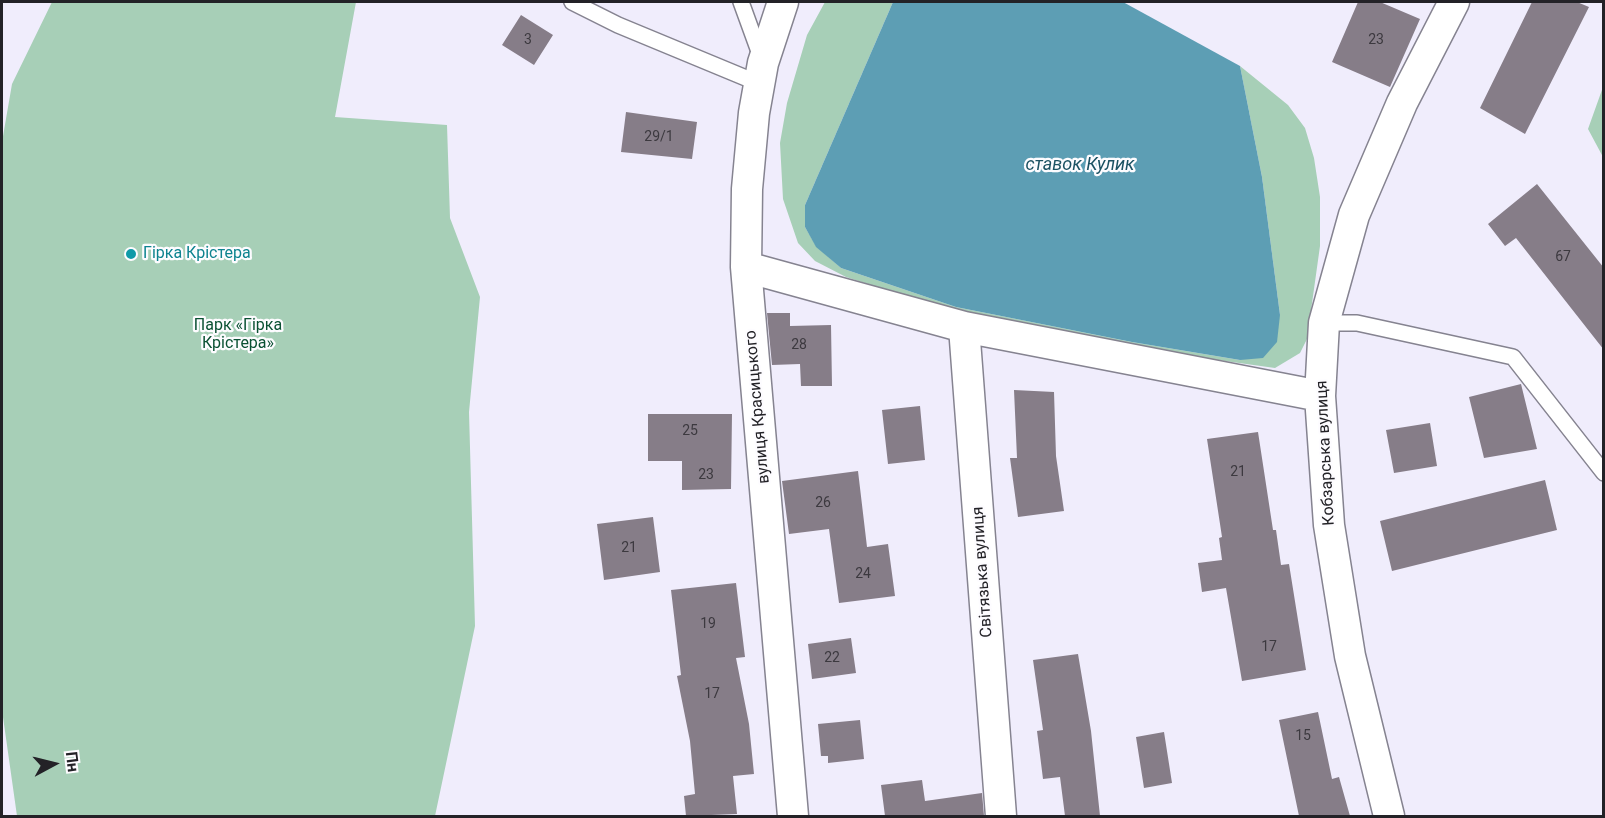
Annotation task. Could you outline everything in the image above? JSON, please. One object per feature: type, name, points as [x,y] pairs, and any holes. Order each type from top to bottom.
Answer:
[{"type":"street","name":"вулиця Красицького","points":[[783,2],[761,73],[747,189],[746,267],[793,816]]},
{"type":"street","name":"Кобзарська вулиця","points":[[1389,816],[1350,656],[1329,525],[1320,396],[1324,323],[1354,215],[1402,103],[1454,2]]},
{"type":"street","points":[[746,267],[964,327],[1320,396]]},
{"type":"street","name":"Світязька вулиця","points":[[964,327],[1001,816]]},
{"type":"lane","points":[[572,2],[618,26],[761,73]]},
{"type":"lane","points":[[741,2],[761,73]]},
{"type":"lane","points":[[1324,323],[1357,323],[1513,357],[1604,473]]},
{"type":"green space","name":"Парк «Гірка Крістера»","points":[[52,2],[356,2],[335,117],[447,125],[450,218],[480,297],[469,412],[475,626],[435,816],[17,816],[2,710],[2,142],[12,84]]},
{"type":"green space","points":[[825,2],[893,2],[805,205],[805,227],[816,246],[841,268],[956,307],[1132,342],[1240,360],[1280,315],[1262,177],[1240,66],[1288,105],[1305,128],[1314,158],[1320,197],[1320,246],[1307,339],[1300,353],[1275,368],[1132,348],[956,312],[846,277],[815,261],[798,243],[783,199],[780,143],[787,103],[807,35]]},
{"type":"green space","points":[[1603,87],[1603,157],[1588,129]]},
{"type":"water","name":"ставок Кулик","points":[[893,2],[1123,2],[1240,66],[1262,177],[1280,315],[1277,342],[1263,358],[1240,360],[1132,342],[956,307],[841,268],[816,247],[805,227],[805,205]]},
{"type":"building","points":[[1358,2],[1380,2],[1420,19],[1390,87],[1332,62]]},
{"type":"building","points":[[1532,2],[1577,2],[1589,7],[1525,134],[1480,108]]},
{"type":"building","points":[[521,15],[553,35],[534,65],[502,45]]},
{"type":"building","points":[[626,112],[697,122],[692,159],[621,152]]},
{"type":"building","points":[[1537,184],[1604,268],[1604,350],[1516,238],[1505,246],[1488,224]]},
{"type":"building","points":[[767,313],[790,313],[790,326],[831,325],[832,386],[801,386],[800,364],[772,365]]},
{"type":"building","points":[[1521,384],[1537,449],[1484,458],[1469,397]]},
{"type":"building","points":[[1014,390],[1054,392],[1056,456],[1064,511],[1018,517],[1010,458],[1017,458]]},
{"type":"building","points":[[920,406],[925,460],[888,464],[882,410]]},
{"type":"building","points":[[648,414],[732,414],[731,489],[682,490],[682,461],[648,461]]},
{"type":"building","points":[[1430,423],[1437,466],[1394,473],[1386,430]]},
{"type":"building","points":[[1258,432],[1273,530],[1276,530],[1281,565],[1289,564],[1306,670],[1242,681],[1226,588],[1202,592],[1198,563],[1222,560],[1219,538],[1222,537],[1207,439]]},
{"type":"building","points":[[858,471],[867,547],[888,544],[895,596],[839,603],[829,529],[789,534],[782,481]]},
{"type":"building","points":[[1545,480],[1557,530],[1392,571],[1380,521]]},
{"type":"building","points":[[653,517],[660,572],[604,580],[597,524]]},
{"type":"building","points":[[736,583],[745,657],[736,658],[749,724],[754,774],[733,776],[737,814],[686,816],[684,796],[695,794],[690,741],[677,676],[681,675],[671,590]]},
{"type":"building","points":[[851,638],[856,673],[812,679],[808,644]]},
{"type":"building","points":[[1078,654],[1091,731],[1100,816],[1065,816],[1060,777],[1043,779],[1037,731],[1043,730],[1033,660]]},
{"type":"building","points":[[1318,712],[1332,779],[1339,777],[1350,816],[1299,816],[1279,720]]},
{"type":"building","points":[[860,720],[864,759],[828,763],[828,756],[821,756],[818,724]]},
{"type":"building","points":[[1164,732],[1172,783],[1144,788],[1136,737]]},
{"type":"building","points":[[922,780],[925,801],[982,793],[984,816],[885,816],[881,785]]},
{"type":"place","name":"Гірка Крістера","points":[[131,254]]}]
